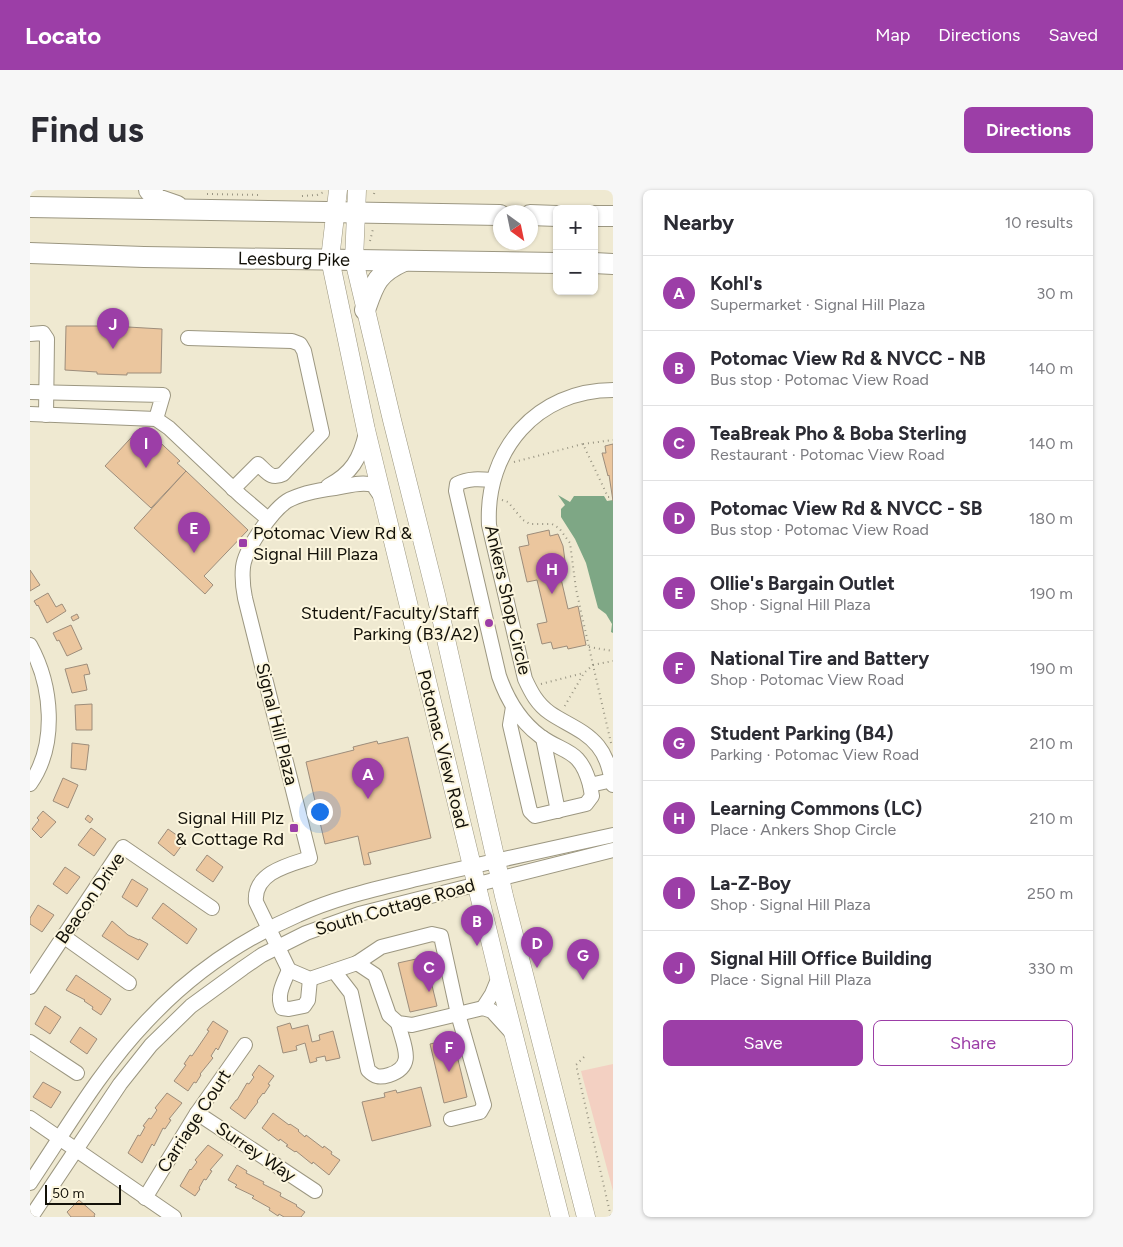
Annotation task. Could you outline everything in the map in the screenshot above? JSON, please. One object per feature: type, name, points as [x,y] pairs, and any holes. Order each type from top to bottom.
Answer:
[{"type":"highway","points":[[124,208],[132,202],[140,190]]},
{"type":"highway","points":[[149,190],[157,199],[186,209]]},
{"type":"highway","points":[[30,208],[493,215]]},
{"type":"highway","points":[[538,215],[553,216]]},
{"type":"highway","points":[[598,216],[613,216]]},
{"type":"highway","name":"Leesburg Pike","points":[[30,253],[153,257],[553,263]]},
{"type":"highway","points":[[366,310],[372,291],[379,278],[389,268],[404,261]]},
{"type":"highway","points":[[598,263],[613,264]]},
{"type":"main road","name":"Potomac View Road","points":[[338,190],[330,259],[366,430],[476,884],[560,1217]]},
{"type":"main road","name":"Potomac View Road","points":[[357,190],[354,260],[436,595],[498,869],[586,1217]]},
{"type":"street","points":[[30,334],[43,333],[47,340],[46,415]]},
{"type":"street","points":[[188,338],[292,341],[300,344],[304,351],[322,433],[283,474],[277,477],[271,476],[258,464],[233,489]]},
{"type":"street","name":"Ankers Shop Circle","points":[[612,783],[608,765],[599,747],[588,736],[542,706],[524,679],[489,525],[489,498],[492,480],[499,460],[519,431],[537,415],[559,402],[580,393],[613,390]]},
{"type":"street","points":[[30,392],[163,395],[156,419]]},
{"type":"street","points":[[30,414],[156,419],[169,428],[233,489],[268,519]]},
{"type":"street","points":[[320,490],[340,479],[353,466],[362,451],[366,430]]},
{"type":"street","points":[[492,480],[478,478],[462,481],[457,484],[456,492],[499,676],[513,707],[534,731],[575,756],[587,775],[590,785],[592,796],[586,804],[535,816],[530,810],[510,725],[513,707]]},
{"type":"street","points":[[320,490],[369,484],[376,488],[382,498]]},
{"type":"street","name":"Signal Hill Plaza","points":[[269,929],[256,902],[255,895],[259,886],[276,870],[310,858],[243,586],[243,566],[246,557],[268,519],[287,502],[298,496],[320,490]]},
{"type":"street","points":[[30,645],[46,686],[48,704],[48,733],[44,752],[36,775],[30,784]]},
{"type":"street","points":[[543,738],[558,810]]},
{"type":"street","points":[[590,785],[612,783]]},
{"type":"street","name":"South Cottage Road","points":[[31,1217],[120,1084],[146,1051],[191,1006],[217,985],[278,947],[313,930],[359,914],[476,884],[498,869],[613,835]]},
{"type":"street","name":"Beacon Drive","points":[[30,987],[123,847],[212,908]]},
{"type":"street","name":"South Cottage Road","points":[[30,1183],[112,1062],[148,1020],[199,974],[236,948],[269,929],[328,903],[472,866],[498,869],[613,850]]},
{"type":"street","points":[[269,929],[288,970],[310,979],[357,963],[381,947],[432,934],[441,936],[458,1014],[484,1105],[480,1112],[452,1120]]},
{"type":"street","points":[[63,936],[129,983]]},
{"type":"street","points":[[357,963],[375,975],[389,1015],[398,1023],[412,1025],[483,1008],[492,1011],[513,1034]]},
{"type":"street","points":[[288,970],[281,988],[280,1002],[282,1008],[289,1009],[304,1006],[308,1000],[310,979]]},
{"type":"street","points":[[334,971],[351,993],[368,1070],[380,1078],[398,1072],[404,1067],[406,1059],[398,1023]]},
{"type":"street","points":[[483,1008],[492,994],[499,977]]},
{"type":"street","points":[[30,1042],[77,1072]]},
{"type":"street","name":"Carriage Court","points":[[145,1198],[197,1113],[245,1044]]},
{"type":"street","name":"Surrey Way","points":[[197,1113],[315,1191]]},
{"type":"street","points":[[30,1118],[174,1217]]},
{"type":"path","points":[[370,241],[372,229]]},
{"type":"path","points":[[514,462],[584,444],[613,440]]},
{"type":"path","points":[[584,444],[608,497],[613,497]]},
{"type":"path","points":[[496,500],[508,502],[523,520],[530,524],[552,524],[562,530],[570,543],[576,589],[612,748],[605,742]]},
{"type":"path","points":[[589,647],[613,651]]},
{"type":"path","points":[[561,713],[584,673],[594,665],[613,661]]},
{"type":"path","points":[[536,685],[584,673]]},
{"type":"path","points":[[584,1057],[576,1065],[611,1217]]},
{"type":"shaded area","points":[[558,495],[570,502],[574,496],[604,496],[607,501],[613,500],[613,633],[611,632],[612,624],[606,614],[598,608],[586,563],[575,539],[561,517],[561,509],[565,505]]},
{"type":"shaded area","points":[[613,1064],[613,1191],[581,1071]]},
{"type":"building","points":[[99,324],[162,329],[161,373],[127,373],[127,375],[65,370],[66,326],[98,326]]},
{"type":"building","points":[[140,428],[148,435],[150,433],[180,461],[177,463],[186,471],[151,508],[105,466]]},
{"type":"building","points":[[613,444],[613,501],[609,475],[602,453],[606,453],[605,446]]},
{"type":"building","points":[[186,471],[248,530],[204,576],[213,585],[205,594],[134,528]]},
{"type":"building","points":[[549,530],[550,536],[558,534],[563,546],[566,568],[559,570],[568,609],[578,606],[586,645],[568,649],[567,646],[553,649],[551,642],[542,644],[537,624],[547,622],[537,580],[527,582],[519,547],[529,545],[527,535]]},
{"type":"building","points":[[30,570],[40,585],[30,591]]},
{"type":"building","points":[[48,593],[56,607],[62,604],[66,611],[47,623],[34,601]]},
{"type":"building","points":[[77,614],[79,618],[73,621],[71,617]]},
{"type":"building","points":[[71,625],[82,649],[67,656],[53,633]]},
{"type":"building","points":[[87,664],[90,674],[84,675],[87,690],[72,693],[65,669]]},
{"type":"building","points":[[92,704],[92,730],[76,730],[75,705]]},
{"type":"building","points":[[408,737],[431,838],[368,853],[371,864],[364,865],[358,836],[325,844],[306,762],[354,750],[353,747],[377,741],[378,744]]},
{"type":"building","points":[[72,743],[89,745],[86,770],[71,768]]},
{"type":"building","points":[[63,778],[78,785],[68,808],[53,801]]},
{"type":"building","points":[[43,811],[56,822],[41,838],[32,829]]},
{"type":"building","points":[[88,815],[93,819],[90,823],[85,819]]},
{"type":"building","points":[[91,828],[106,839],[94,856],[78,845]]},
{"type":"building","points":[[168,829],[185,841],[174,856],[158,843]]},
{"type":"building","points":[[207,855],[223,867],[213,882],[196,870]]},
{"type":"building","points":[[65,867],[80,877],[67,894],[53,884]]},
{"type":"building","points":[[132,879],[148,889],[137,907],[122,897]]},
{"type":"building","points":[[163,903],[197,929],[187,944],[152,918]]},
{"type":"building","points":[[38,905],[54,915],[42,932],[30,924],[30,918]]},
{"type":"building","points":[[112,921],[128,935],[148,944],[138,960],[102,936]]},
{"type":"building","points":[[425,957],[437,1006],[410,1012],[398,963]]},
{"type":"building","points":[[76,975],[111,999],[101,1015],[92,1009],[93,1007],[85,1000],[66,990]]},
{"type":"building","points":[[45,1006],[61,1017],[50,1034],[35,1024]]},
{"type":"building","points":[[213,1021],[228,1031],[218,1050],[216,1048],[211,1056],[213,1058],[200,1074],[196,1083],[194,1082],[188,1091],[174,1081],[186,1065],[184,1064],[190,1055],[192,1056],[209,1031],[207,1030]]},
{"type":"building","points":[[290,1023],[292,1029],[308,1025],[312,1042],[320,1040],[319,1035],[333,1031],[340,1058],[326,1061],[325,1056],[316,1058],[317,1061],[310,1063],[305,1043],[296,1046],[297,1050],[283,1053],[277,1027]]},
{"type":"building","points":[[80,1027],[97,1039],[87,1054],[70,1042]]},
{"type":"building","points":[[456,1038],[458,1046],[455,1047],[467,1097],[444,1103],[430,1044]]},
{"type":"building","points":[[259,1065],[274,1076],[264,1094],[245,1119],[230,1108],[247,1083],[249,1084],[254,1077],[252,1075]]},
{"type":"building","points":[[43,1082],[61,1092],[51,1108],[33,1097]]},
{"type":"building","points":[[421,1087],[431,1126],[372,1141],[362,1102],[385,1097],[384,1093],[396,1090],[397,1093]]},
{"type":"building","points":[[167,1093],[182,1103],[169,1119],[171,1120],[165,1129],[163,1128],[154,1146],[152,1144],[142,1163],[128,1153],[145,1127],[143,1126],[149,1118],[151,1119],[157,1110],[155,1108]]},
{"type":"building","points":[[273,1113],[299,1130],[305,1137],[306,1135],[323,1148],[324,1146],[340,1160],[329,1175],[262,1128]]},
{"type":"building","points":[[208,1145],[223,1155],[210,1170],[212,1171],[206,1180],[204,1179],[195,1196],[180,1186],[190,1169],[197,1162],[195,1160]]},
{"type":"building","points":[[237,1165],[247,1171],[246,1173],[264,1182],[263,1184],[281,1193],[280,1196],[297,1205],[305,1212],[301,1217],[284,1217],[279,1214],[278,1216],[269,1210],[270,1208],[252,1198],[254,1196],[235,1187],[237,1185],[228,1180]]},
{"type":"building","points":[[79,1200],[95,1214],[95,1217],[71,1217],[67,1212]]},
{"type":"place","name":"Signal Hill Office Building","points":[[113,349]]},
{"type":"place","name":"La-Z-Boy","points":[[146,468]]},
{"type":"place","name":"Potomac View Rd & Signal Hill Plaza","points":[[243,543]]},
{"type":"place","name":"Ollie's Bargain Outlet","points":[[194,553]]},
{"type":"place","name":"Learning Commons (LC)","points":[[552,594]]},
{"type":"place","name":"Student/Faculty/Staff Parking (B3/A2)","points":[[489,623]]},
{"type":"place","name":"Kohl's","points":[[368,799]]},
{"type":"place","name":"Signal Hill Plz & Cottage Rd","points":[[294,828]]},
{"type":"place","name":"Potomac View Rd & NVCC - NB","points":[[477,946]]},
{"type":"place","name":"Potomac View Rd & NVCC - SB","points":[[537,968]]},
{"type":"place","name":"Student Parking (B4)","points":[[583,980]]},
{"type":"place","name":"TeaBreak Pho & Boba Sterling","points":[[429,992]]},
{"type":"place","name":"National Tire and Battery","points":[[449,1072]]}]
